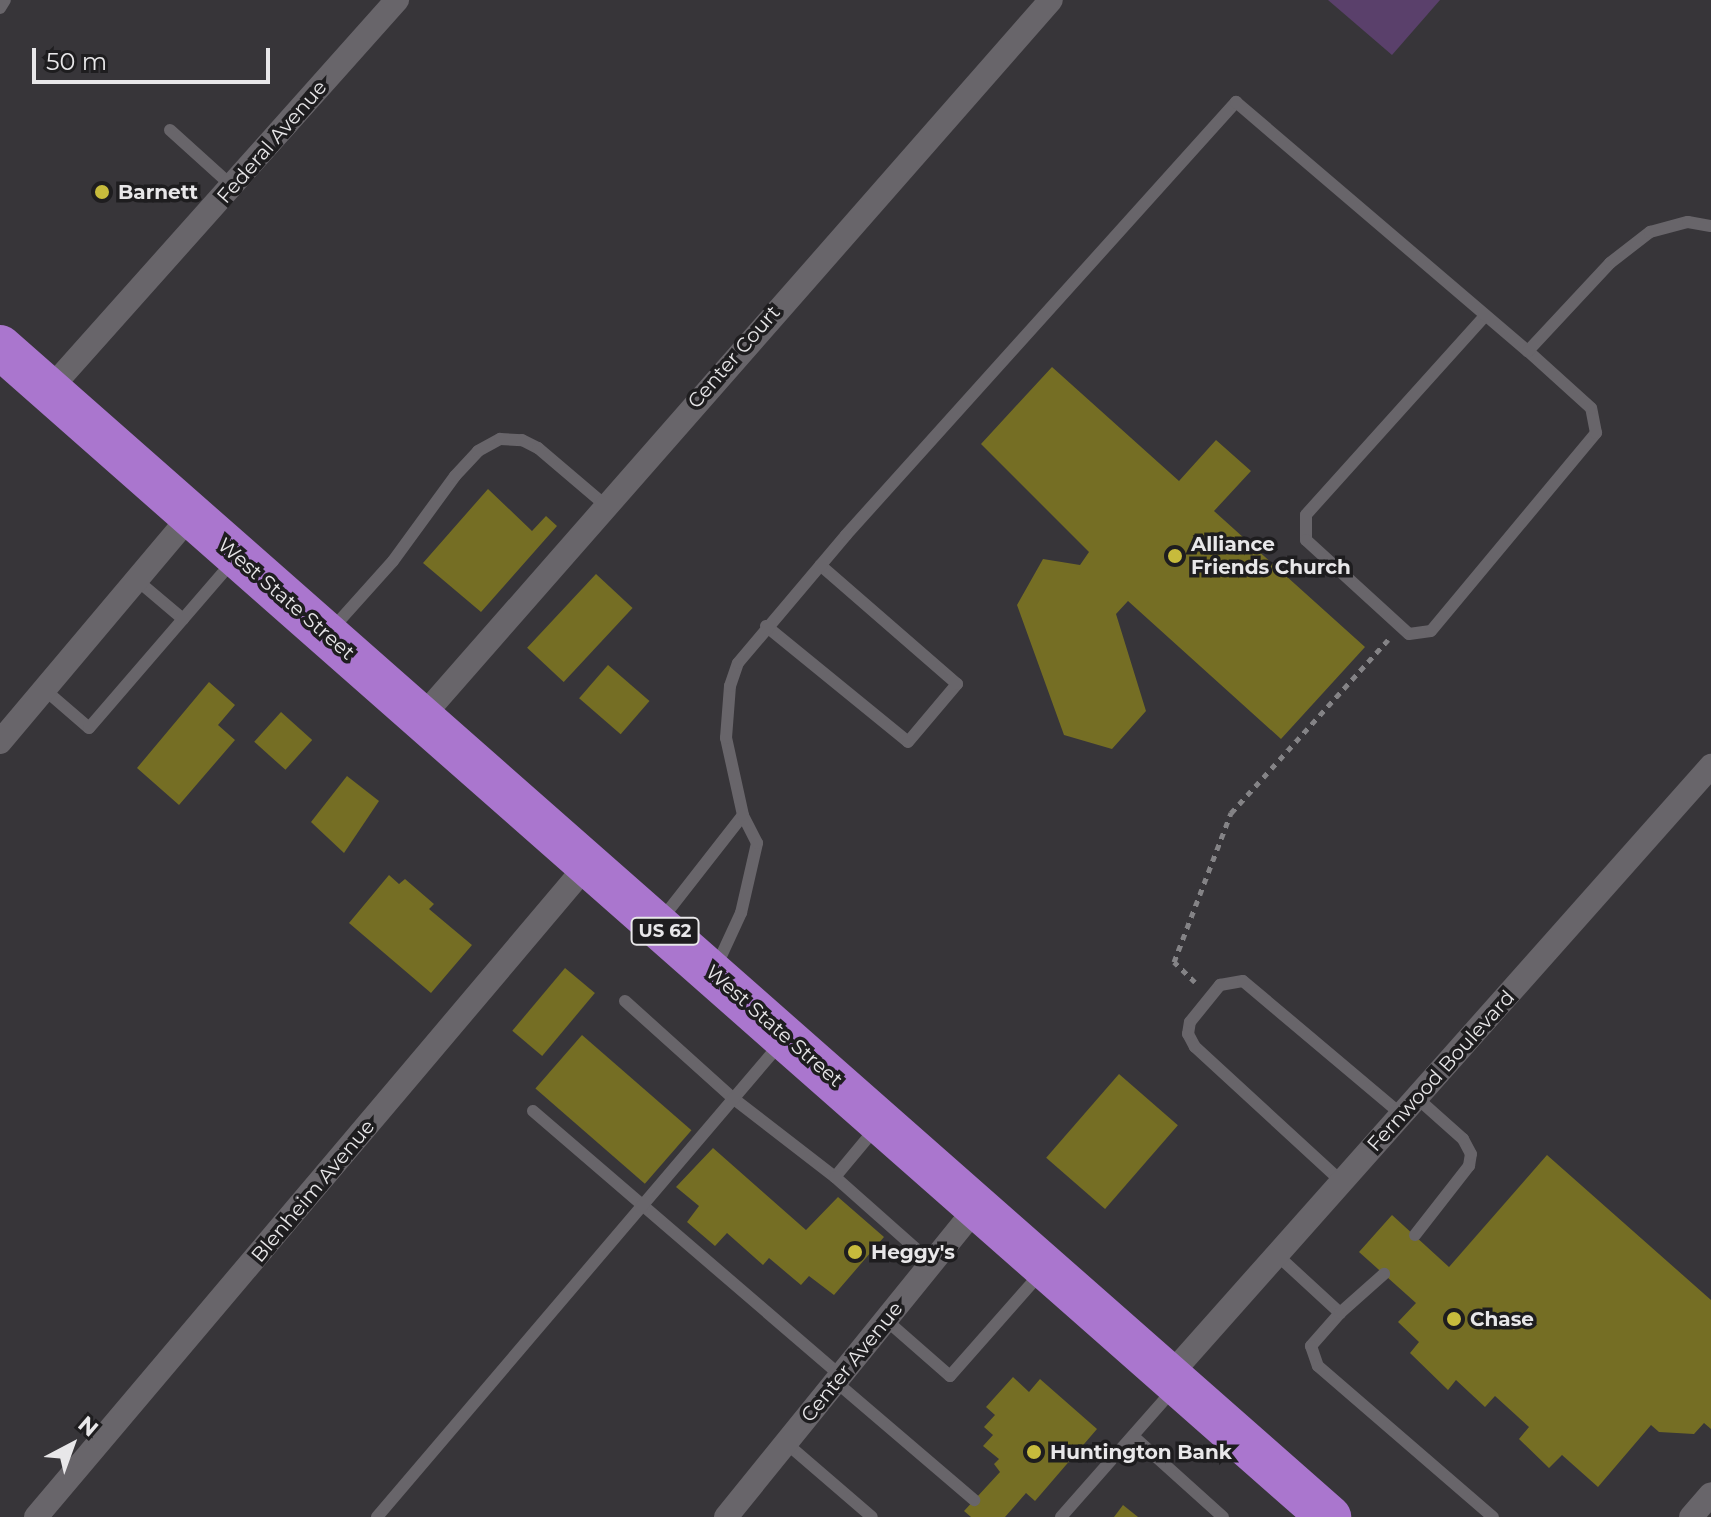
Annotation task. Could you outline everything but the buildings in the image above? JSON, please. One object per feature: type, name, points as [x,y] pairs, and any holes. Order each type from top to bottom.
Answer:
[{"type":"highway","name":"West State Street","points":[[0,347],[883,1119],[1329,1517]]},
{"type":"street","name":"Federal Avenue","points":[[49,390],[397,0]]},
{"type":"street","name":"Center Court","points":[[421,718],[1051,0]]},
{"type":"street","points":[[0,742],[191,515]]},
{"type":"street","name":"Fernwood Boulevard","points":[[1174,1379],[1277,1255],[1711,766]]},
{"type":"street","name":"Blenheim Avenue","points":[[36,1517],[588,864]]},
{"type":"street","name":"Center Avenue","points":[[726,1517],[978,1206]]},
{"type":"street","points":[[1691,1517],[1711,1494]]},
{"type":"lane","points":[[0,8],[5,0]]},
{"type":"lane","points":[[713,973],[741,913],[757,843],[743,815],[726,738],[730,686],[738,663],[820,565],[1236,102],[1591,408],[1596,433],[1431,631],[1409,634],[1306,540],[1306,515],[1484,317]]},
{"type":"lane","points":[[170,130],[233,187]]},
{"type":"lane","points":[[1528,351],[1610,263],[1650,232],[1688,222],[1711,226]]},
{"type":"lane","points":[[327,634],[393,561],[455,476],[478,451],[500,439],[522,440],[538,448],[605,505]]},
{"type":"lane","points":[[45,690],[89,728],[237,556]]},
{"type":"lane","points":[[766,626],[908,742],[957,684],[820,565]]},
{"type":"lane","points":[[138,581],[183,619]]},
{"type":"lane","points":[[658,925],[743,815]]},
{"type":"lane","points":[[1342,1182],[1195,1047],[1188,1034],[1190,1022],[1211,997],[1231,980],[1243,981],[1469,1147],[1469,1166],[1415,1235]]},
{"type":"lane","points":[[625,1001],[734,1099],[835,1177],[932,1263]]},
{"type":"lane","points":[[377,1517],[786,1037]]},
{"type":"lane","points":[[533,1111],[974,1500]]},
{"type":"lane","points":[[835,1177],[883,1119]]},
{"type":"lane","points":[[1277,1255],[1340,1313]]},
{"type":"lane","points":[[886,1320],[950,1376],[1047,1266]]},
{"type":"lane","points":[[1384,1274],[1340,1313],[1311,1346],[1318,1366],[1493,1517]]},
{"type":"lane","points":[[1061,1517],[1133,1436],[1174,1379]]},
{"type":"lane","points":[[1133,1436],[1223,1517]]},
{"type":"lane","points":[[786,1443],[872,1517]]},
{"type":"path","points":[[1211,997],[1174,962],[1231,813],[1401,626]]},
{"type":"shaded area","points":[[1328,0],[1440,0],[1392,55]]},
{"type":"place","name":"Barnett","points":[[102,192]]},
{"type":"place","name":"Alliance Friends Church","points":[[1175,556]]},
{"type":"place","name":"Heggy's","points":[[855,1252]]},
{"type":"place","name":"Chase","points":[[1454,1319]]},
{"type":"place","name":"Huntington Bank","points":[[1034,1452]]}]
